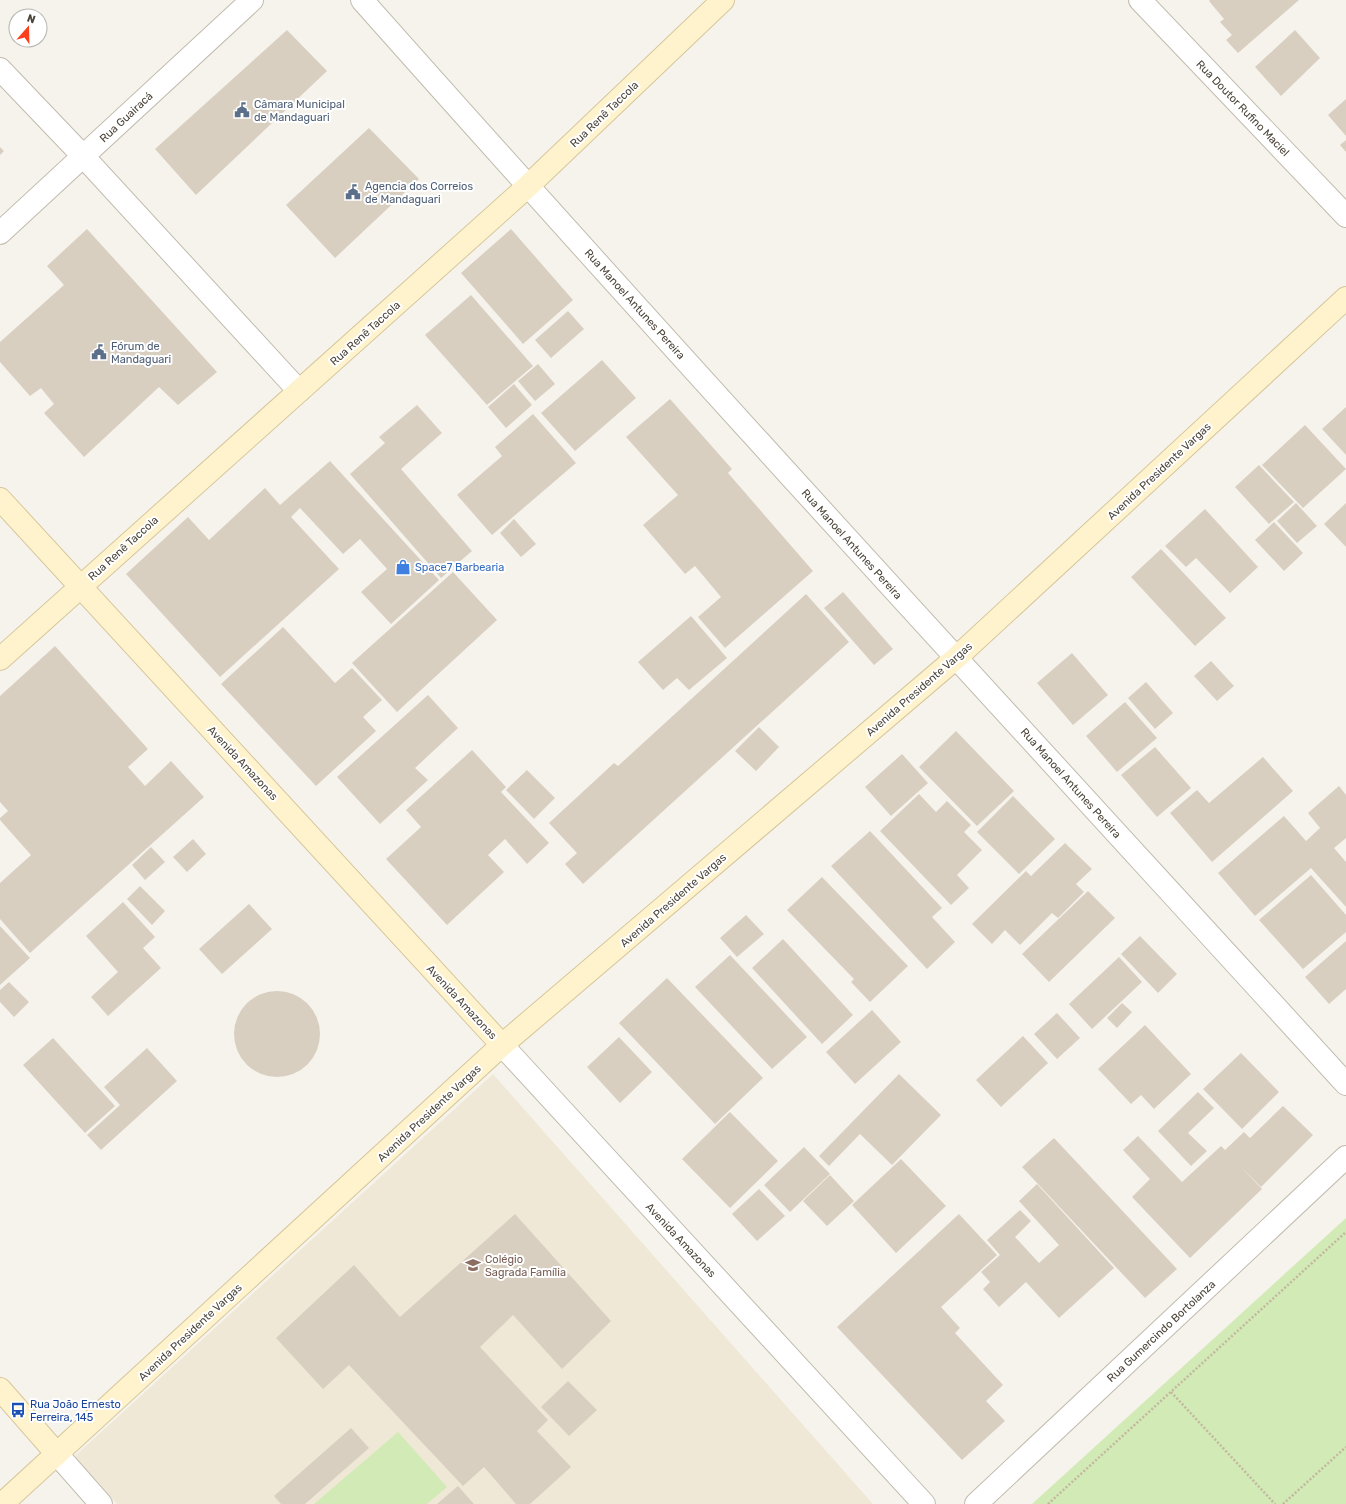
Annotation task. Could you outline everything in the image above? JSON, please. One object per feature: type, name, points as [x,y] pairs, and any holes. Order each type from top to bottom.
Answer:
[{"type":"street","name":"Rua Guairacá","points":[[0,233],[252,0]]},
{"type":"street","name":"Rua Manoel Antunes Pereira","points":[[362,0],[528,186],[956,658],[1346,1084]]},
{"type":"street","name":"Rua Renê Taccola","points":[[0,659],[528,186],[723,0]]},
{"type":"street","name":"Rua Doutor Rufino Maciel","points":[[1140,0],[1346,216]]},
{"type":"street","points":[[0,69],[83,156],[299,391]]},
{"type":"street","name":"Avenida Presidente Vargas","points":[[2,1504],[502,1045],[956,658],[1346,298]]},
{"type":"street","name":"Avenida Amazonas","points":[[0,499],[924,1504]]},
{"type":"street","name":"Rua Gumercindo Bortolanza","points":[[976,1504],[1346,1157]]},
{"type":"street","points":[[0,1389],[101,1504]]},
{"type":"path","points":[[1048,1504],[1346,1232]]},
{"type":"path","points":[[1171,1392],[1275,1504]]},
{"type":"path","points":[[1283,1504],[1346,1447]]},
{"type":"shaded area","name":"Colégio Sagrada Família","points":[[493,1074],[873,1504],[117,1504],[75,1456]]},
{"type":"green space","points":[[1346,1218],[1346,1504],[1032,1504]]},
{"type":"green space","points":[[398,1432],[447,1487],[427,1504],[314,1504]]},
{"type":"building","points":[[1299,0],[1238,53],[1226,40],[1232,35],[1220,22],[1224,19],[1209,1]]},
{"type":"building","name":"Câmara Municipal de Mandaguari","points":[[287,30],[327,71],[196,195],[155,149]]},
{"type":"building","points":[[1295,30],[1320,58],[1281,96],[1255,67]]},
{"type":"building","points":[[1346,99],[1346,136],[1328,115]]},
{"type":"building","name":"Agencia dos Correios de Mandaguari","points":[[369,128],[419,179],[335,258],[286,205]]},
{"type":"building","points":[[1346,140],[1346,152],[1340,145]]},
{"type":"building","points":[[0,147],[4,151],[0,155]]},
{"type":"building","name":"Fórum de Mandaguari","points":[[87,229],[217,372],[178,405],[159,387],[84,457],[44,413],[54,404],[41,388],[30,396],[0,362],[0,342],[64,285],[47,266]]},
{"type":"building","points":[[511,229],[573,300],[523,344],[461,273]]},
{"type":"building","points":[[471,295],[533,366],[487,405],[425,335]]},
{"type":"building","points":[[568,311],[584,329],[551,358],[535,340]]},
{"type":"building","points":[[602,360],[636,398],[575,451],[541,413]]},
{"type":"building","points":[[538,364],[555,384],[535,401],[518,381]]},
{"type":"building","points":[[514,384],[532,405],[506,428],[488,407]]},
{"type":"building","points":[[670,399],[732,469],[728,473],[813,571],[725,648],[698,617],[721,597],[695,566],[685,574],[643,525],[678,495],[626,437]]},
{"type":"building","points":[[417,405],[442,433],[401,469],[472,551],[441,578],[350,474],[385,443],[379,437]]},
{"type":"building","points":[[1346,407],[1346,455],[1322,429]]},
{"type":"building","points":[[533,414],[576,463],[492,535],[457,495],[502,456],[495,447]]},
{"type":"building","points":[[1305,425],[1346,469],[1303,508],[1262,465]]},
{"type":"building","points":[[330,461],[439,580],[391,624],[361,592],[387,569],[360,539],[343,554],[300,508],[291,517],[339,569],[220,677],[126,574],[188,517],[209,540],[265,488],[280,505]]},
{"type":"building","points":[[1259,465],[1294,502],[1269,524],[1235,487]]},
{"type":"building","points":[[1296,503],[1317,526],[1297,543],[1277,521]]},
{"type":"building","points":[[1346,503],[1346,547],[1324,524]]},
{"type":"building","points":[[1205,509],[1258,567],[1230,593],[1196,558],[1186,567],[1165,546]]},
{"type":"building","points":[[514,519],[536,544],[521,557],[500,533]]},
{"type":"building","points":[[1274,522],[1303,553],[1284,571],[1255,540]]},
{"type":"building","points":[[1161,549],[1226,618],[1195,646],[1131,577]]},
{"type":"building","points":[[453,572],[497,620],[397,712],[352,663]]},
{"type":"building","points":[[843,592],[893,649],[874,665],[824,608]]},
{"type":"building","points":[[806,594],[849,642],[583,884],[565,864],[577,853],[549,823],[614,763],[618,766]]},
{"type":"building","points":[[691,616],[727,658],[689,690],[677,678],[663,690],[638,662]]},
{"type":"building","points":[[283,627],[335,683],[352,668],[382,700],[363,717],[376,731],[316,786],[221,684]]},
{"type":"building","points":[[55,646],[148,749],[128,767],[145,786],[171,761],[204,797],[30,953],[0,919],[0,883],[31,855],[0,820],[0,818],[8,811],[0,802],[0,696]]},
{"type":"building","points":[[1072,653],[1108,695],[1073,725],[1037,683]]},
{"type":"building","points":[[1211,661],[1234,686],[1217,701],[1194,676]]},
{"type":"building","points":[[1146,682],[1173,713],[1155,729],[1128,698]]},
{"type":"building","points":[[428,695],[458,728],[415,768],[428,780],[380,824],[337,777]]},
{"type":"building","points":[[1125,702],[1157,738],[1117,772],[1086,736]]},
{"type":"building","points":[[759,727],[779,747],[756,771],[735,751]]},
{"type":"building","points":[[956,731],[1014,791],[977,826],[919,767]]},
{"type":"building","points":[[1155,747],[1191,788],[1157,817],[1121,775]]},
{"type":"building","points":[[472,750],[506,787],[501,792],[549,843],[527,864],[505,839],[488,855],[504,872],[447,925],[386,859],[421,827],[406,810]]},
{"type":"building","points":[[902,754],[928,783],[891,816],[865,787]]},
{"type":"building","points":[[1263,757],[1293,791],[1212,862],[1170,813],[1197,790],[1209,803]]},
{"type":"building","points":[[527,770],[555,798],[534,819],[506,790]]},
{"type":"building","points":[[1339,786],[1346,795],[1346,838],[1334,848],[1346,862],[1346,907],[1311,868],[1255,916],[1218,873],[1284,816],[1306,841],[1320,828],[1308,813]]},
{"type":"building","points":[[919,794],[936,812],[947,801],[971,825],[964,832],[982,850],[957,875],[969,888],[951,905],[880,831]]},
{"type":"building","points":[[1013,796],[1055,839],[1019,874],[977,832]]},
{"type":"building","points":[[870,831],[942,908],[932,917],[955,942],[927,969],[831,866]]},
{"type":"building","points":[[193,839],[206,854],[187,872],[173,857]]},
{"type":"building","points":[[1065,843],[1092,869],[1076,884],[1084,892],[1058,918],[1052,913],[1020,945],[1005,930],[992,944],[972,924],[1026,871],[1031,876]]},
{"type":"building","points":[[151,847],[165,862],[145,880],[132,865]]},
{"type":"building","points":[[1311,875],[1346,915],[1346,932],[1303,969],[1259,920]]},
{"type":"building","points":[[822,877],[908,966],[870,1002],[851,982],[854,979],[787,910]]},
{"type":"building","points":[[140,886],[165,911],[152,925],[127,899]]},
{"type":"building","points":[[1088,891],[1115,918],[1049,982],[1022,954]]},
{"type":"building","points":[[123,902],[155,937],[143,948],[161,968],[108,1016],[91,997],[118,972],[86,936]]},
{"type":"building","points":[[249,904],[272,929],[222,974],[199,949]]},
{"type":"building","points":[[746,915],[764,934],[737,957],[720,938]]},
{"type":"building","points":[[0,926],[30,958],[0,985]]},
{"type":"building","points":[[1140,936],[1177,974],[1158,993],[1121,954]]},
{"type":"building","points":[[783,939],[853,1015],[822,1044],[752,968]]},
{"type":"building","points":[[1346,941],[1346,989],[1329,1004],[1305,977]]},
{"type":"building","points":[[730,955],[807,1037],[772,1069],[695,987]]},
{"type":"building","points":[[1119,957],[1142,982],[1092,1029],[1069,1004]]},
{"type":"building","points":[[667,978],[763,1078],[715,1124],[619,1023]]},
{"type":"building","points":[[9,982],[29,1002],[14,1017],[0,1002],[0,990]]},
{"type":"building","points":[[277,991],[293,994],[301,998],[313,1010],[317,1018],[320,1034],[317,1050],[313,1058],[301,1070],[293,1074],[277,1077],[261,1074],[253,1070],[241,1058],[237,1050],[234,1034],[237,1018],[241,1010],[253,998],[261,994]]},
{"type":"building","points":[[1122,1003],[1132,1012],[1117,1028],[1107,1018]]},
{"type":"building","points":[[872,1010],[901,1042],[855,1084],[826,1052]]},
{"type":"building","points":[[1057,1013],[1080,1038],[1057,1059],[1034,1034]]},
{"type":"building","points":[[1145,1025],[1191,1074],[1154,1109],[1141,1095],[1131,1104],[1098,1069]]},
{"type":"building","points":[[1023,1036],[1048,1063],[1001,1107],[976,1080]]},
{"type":"building","points":[[619,1037],[652,1072],[620,1103],[587,1067]]},
{"type":"building","points":[[53,1038],[115,1106],[85,1133],[23,1065]]},
{"type":"building","points":[[147,1048],[177,1081],[101,1150],[87,1135],[120,1105],[104,1087]]},
{"type":"building","points":[[1241,1053],[1279,1092],[1242,1129],[1203,1089]]},
{"type":"building","points":[[899,1074],[941,1115],[892,1165],[860,1134],[829,1166],[819,1156]]},
{"type":"building","points":[[1198,1092],[1214,1108],[1188,1133],[1207,1151],[1191,1166],[1158,1131]]},
{"type":"building","points":[[1283,1106],[1313,1135],[1261,1187],[1239,1165],[1262,1189],[1190,1258],[1132,1197],[1150,1179],[1123,1150],[1138,1136],[1182,1182],[1221,1146],[1225,1150],[1244,1132],[1250,1138]]},
{"type":"building","points":[[730,1112],[778,1161],[730,1208],[682,1159]]},
{"type":"building","points":[[1054,1138],[1177,1269],[1145,1298],[1022,1167]]},
{"type":"building","points":[[804,1147],[830,1174],[790,1212],[764,1185]]},
{"type":"building","points":[[901,1159],[946,1206],[896,1253],[852,1205]]},
{"type":"building","points":[[830,1175],[854,1201],[827,1226],[803,1201]]},
{"type":"building","points":[[1037,1184],[1114,1268],[1059,1318],[1026,1282],[999,1307],[983,1289],[990,1282],[981,1272],[1000,1255],[987,1240],[1020,1210],[1031,1221],[1015,1237],[1039,1263],[1059,1245],[1019,1201]]},
{"type":"building","points":[[759,1189],[785,1216],[757,1241],[732,1214]]},
{"type":"building","points":[[515,1214],[611,1321],[562,1369],[513,1315],[480,1347],[548,1420],[537,1431],[571,1467],[530,1504],[516,1504],[484,1467],[463,1486],[349,1365],[323,1389],[276,1338],[354,1265],[400,1317]]},
{"type":"building","points":[[959,1214],[997,1255],[941,1307],[960,1328],[955,1333],[1003,1385],[986,1401],[1005,1421],[962,1460],[837,1327]]},
{"type":"building","points":[[568,1381],[597,1410],[569,1436],[541,1407]]},
{"type":"building","points":[[351,1428],[369,1448],[305,1504],[281,1504],[274,1496]]},
{"type":"building","points":[[458,1486],[474,1504],[437,1504]]},
{"type":"place","name":"Câmara Municipal de Mandaguari","points":[[242,110]]},
{"type":"place","name":"Agencia dos Correios de Mandaguari","points":[[353,192]]},
{"type":"place","name":"Fórum de Mandaguari","points":[[99,352]]},
{"type":"place","name":"Space7 Barbearia","points":[[403,567]]},
{"type":"place","name":"Colégio Sagrada Família","points":[[473,1265]]},
{"type":"place","name":"Rua João Ernesto Ferreira, 145","points":[[18,1410]]}]
